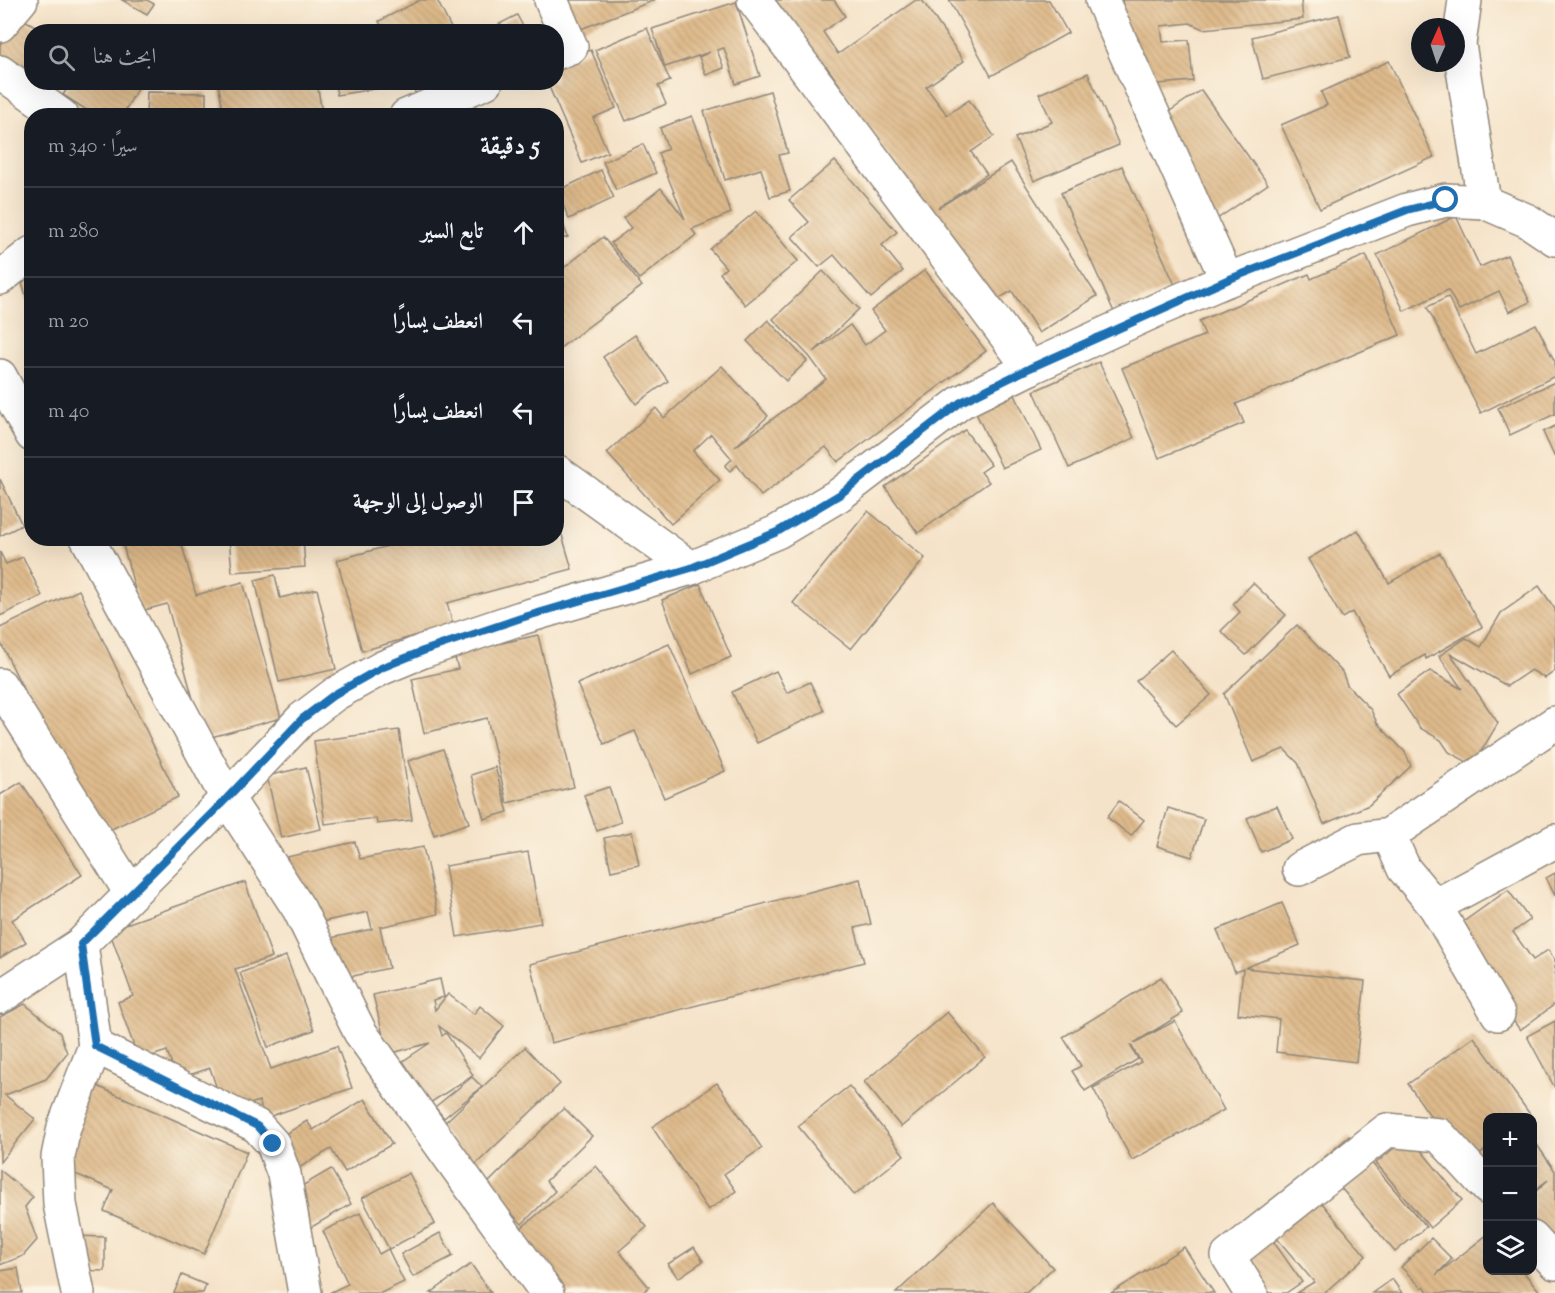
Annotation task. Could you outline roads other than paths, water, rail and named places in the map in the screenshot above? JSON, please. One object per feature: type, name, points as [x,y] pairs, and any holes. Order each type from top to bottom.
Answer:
[{"type":"street","points":[[0,26],[21,0]]},
{"type":"street","points":[[551,0],[561,24]]},
{"type":"street","points":[[754,0],[1030,368]]},
{"type":"street","points":[[1102,0],[1227,280]]},
{"type":"street","points":[[1465,0],[1459,44],[1484,202]]},
{"type":"street","points":[[564,31],[571,47],[564,50]]},
{"type":"street","points":[[0,72],[24,89]]},
{"type":"street","points":[[25,90],[51,108]]},
{"type":"street","points":[[425,108],[467,90]]},
{"type":"street","points":[[0,997],[81,944],[227,798],[302,719],[335,694],[381,668],[423,651],[521,618],[691,568],[777,532],[839,495],[961,402],[1030,368],[1227,280],[1407,210],[1446,200],[1484,202],[1528,221],[1555,239]]},
{"type":"street","points":[[0,278],[24,259]]},
{"type":"street","points":[[0,376],[24,420]]},
{"type":"street","points":[[564,477],[691,568]]},
{"type":"street","points":[[91,546],[227,798],[299,909],[360,1032],[547,1293]]},
{"type":"street","points":[[0,685],[131,893]]},
{"type":"street","points":[[1299,869],[1358,839],[1389,835],[1555,723]]},
{"type":"street","points":[[1389,835],[1404,869],[1435,906],[1498,1014]]},
{"type":"street","points":[[1435,906],[1555,841]]},
{"type":"street","points":[[78,1293],[60,1204],[58,1157],[64,1126],[95,1046],[81,944]]},
{"type":"street","points":[[95,1046],[257,1126],[273,1144],[284,1174],[305,1293]]},
{"type":"street","points":[[1251,1293],[1228,1256],[1387,1130],[1439,1135],[1483,1183]]},
{"type":"street","points":[[1537,1243],[1555,1263]]}]
